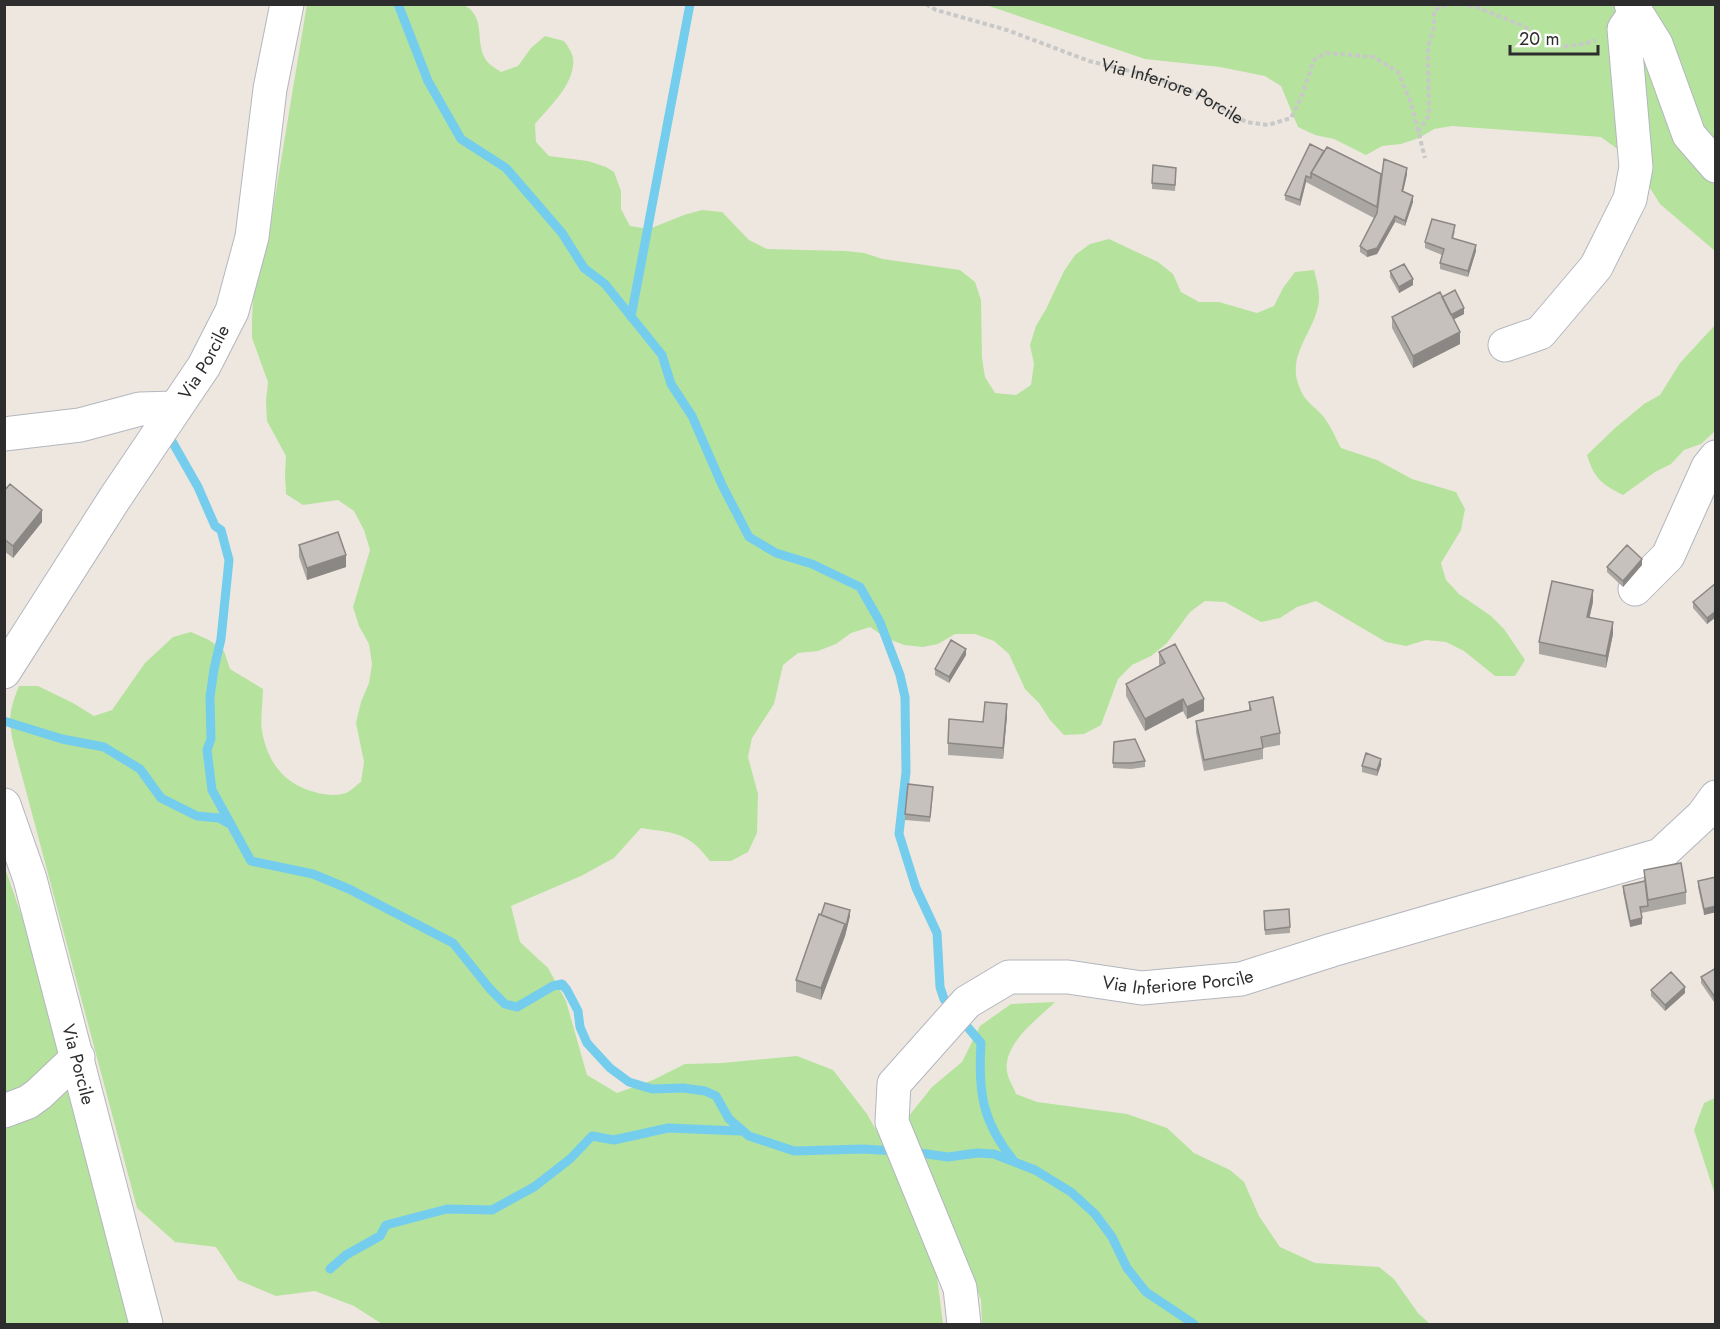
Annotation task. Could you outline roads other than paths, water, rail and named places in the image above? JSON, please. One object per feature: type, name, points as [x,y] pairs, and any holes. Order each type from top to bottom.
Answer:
[{"type":"street","name":"Via Porcile","points":[[4,672],[204,366],[232,311],[252,237],[270,89],[287,4]]},
{"type":"street","points":[[1630,15],[1656,44],[1689,135],[1716,166]]},
{"type":"street","points":[[1505,345],[1540,333],[1596,267],[1629,199],[1636,167],[1630,15]]},
{"type":"street","points":[[4,434],[80,424],[140,409],[175,408]]},
{"type":"street","points":[[1635,589],[1668,556],[1708,467],[1716,457]]},
{"type":"street","name":"Via Inferiore Porcile","points":[[964,1324],[960,1288],[892,1122],[894,1084],[968,1002],[1009,977],[1068,977],[1142,988],[1241,979],[1332,950],[1660,855],[1703,815],[1716,797]]},
{"type":"street","name":"Via Porcile","points":[[4,805],[30,879],[146,1324]]},
{"type":"street","points":[[4,1111],[28,1102],[39,1094],[78,1057]]},
{"type":"waterway","points":[[398,4],[428,81],[461,139],[506,168],[562,233],[584,268],[605,284],[662,355],[671,384],[692,416],[722,485],[749,537],[776,553],[812,564],[860,587],[880,622],[900,675],[905,697],[906,772],[899,834],[916,888],[937,933],[940,987],[944,999],[981,1043],[980,1077],[984,1106],[995,1133],[1014,1161]]},
{"type":"waterway","points":[[631,317],[690,4]]},
{"type":"waterway","points":[[169,436],[198,487],[215,526],[221,530],[229,560],[221,639],[210,697],[211,739],[207,750],[212,790],[251,861],[313,874],[349,889],[453,943],[505,1004],[517,1007],[553,986],[562,984],[578,1011],[580,1027],[587,1043],[610,1068],[629,1082],[652,1089],[683,1088],[705,1091],[716,1096],[729,1119],[749,1136],[794,1151],[863,1149],[896,1151]]},
{"type":"waterway","points":[[4,721],[62,739],[104,747],[140,769],[161,798],[197,816],[219,818],[228,823]]},
{"type":"waterway","points":[[330,1269],[346,1255],[380,1236],[386,1225],[447,1209],[492,1210],[534,1187],[570,1159],[592,1136],[614,1140],[668,1128],[740,1131]]},
{"type":"waterway","points":[[913,1152],[948,1157],[977,1153],[994,1154],[1035,1170],[1071,1192],[1095,1214],[1112,1237],[1127,1268],[1146,1292],[1194,1324]]}]
